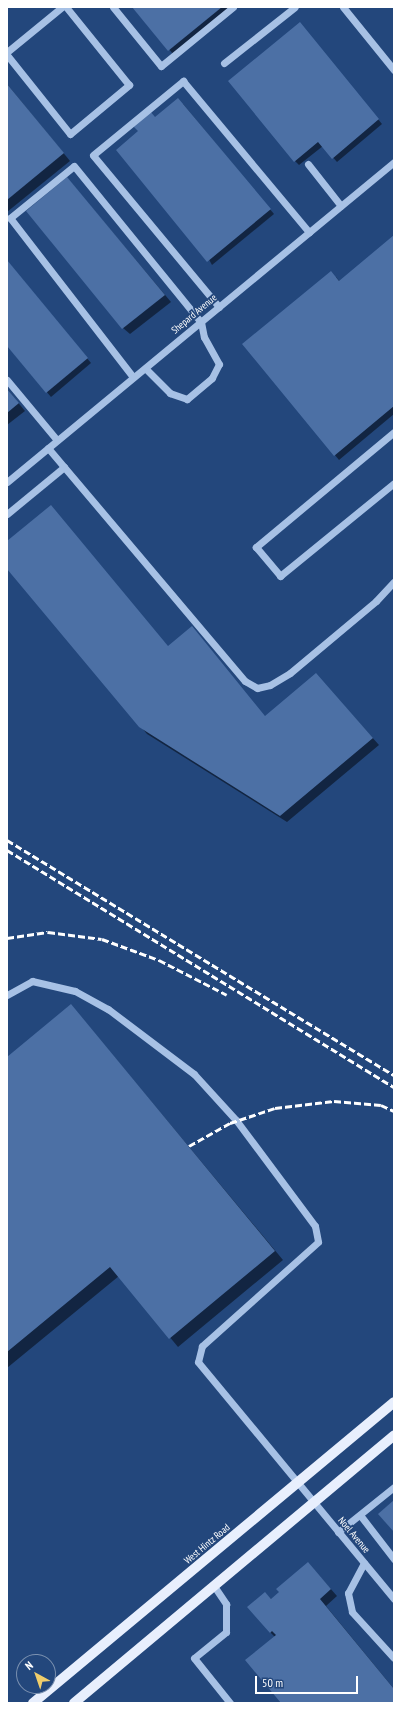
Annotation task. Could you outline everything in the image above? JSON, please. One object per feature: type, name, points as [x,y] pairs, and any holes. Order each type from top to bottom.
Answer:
[{"type":"main road","name":"West Hintz Road","points":[[33,1703],[298,1484],[394,1402]]},
{"type":"main road","points":[[74,1703],[394,1435]]},
{"type":"street","points":[[7,52],[62,7]]},
{"type":"street","points":[[7,55],[70,134],[129,85],[66,7]]},
{"type":"street","points":[[113,7],[161,66],[233,7]]},
{"type":"street","points":[[224,63],[295,7]]},
{"type":"street","points":[[343,7],[394,70]]},
{"type":"street","points":[[219,307],[92,155],[183,81],[310,232]]},
{"type":"street","name":"Shepard Avenue","points":[[7,482],[394,162]]},
{"type":"street","points":[[308,164],[341,206]]},
{"type":"street","points":[[133,377],[9,220],[74,166],[201,322],[204,337],[219,364],[212,378],[198,392],[187,399],[170,393],[145,368]]},
{"type":"street","points":[[7,380],[57,440]]},
{"type":"street","points":[[394,432],[256,547],[280,576],[394,483]]},
{"type":"street","points":[[48,448],[245,681],[257,688],[270,685],[290,673],[376,601],[394,582]]},
{"type":"street","points":[[7,514],[64,467]]},
{"type":"street","name":"Noel Avenue","points":[[7,995],[32,982],[76,991],[108,1009],[194,1074],[236,1120],[315,1226],[318,1242],[202,1346],[198,1362],[394,1599]]},
{"type":"street","points":[[338,1532],[394,1487]]},
{"type":"street","points":[[360,1515],[394,1559]]},
{"type":"street","points":[[364,1563],[348,1593],[352,1612],[394,1658]]},
{"type":"street","points":[[214,1586],[226,1604],[226,1632],[194,1658],[230,1703]]},
{"type":"building","points":[[132,7],[222,7],[168,51]]},
{"type":"building","points":[[300,22],[379,119],[332,159],[318,142],[294,162],[228,81]]},
{"type":"building","points":[[7,84],[64,153],[7,200]]},
{"type":"building","points":[[178,98],[271,209],[207,262],[116,150],[138,131],[133,126],[150,111],[155,117]]},
{"type":"building","points":[[67,177],[165,295],[122,329],[26,211]]},
{"type":"building","points":[[394,235],[394,406],[334,456],[242,344],[331,271],[339,281]]},
{"type":"building","points":[[7,260],[88,358],[46,393],[7,346]]},
{"type":"building","points":[[7,389],[19,403],[7,413]]},
{"type":"building","points":[[51,505],[168,646],[192,626],[265,716],[316,673],[373,738],[280,816],[139,727],[7,569],[7,541]]},
{"type":"building","points":[[71,1004],[275,1251],[169,1339],[110,1267],[7,1352],[7,1057]]},
{"type":"building","points":[[394,1500],[394,1532],[378,1514]]},
{"type":"building","points":[[308,1562],[331,1589],[320,1599],[394,1689],[394,1703],[281,1703],[245,1660],[276,1635],[272,1631],[270,1633],[247,1607],[265,1592],[271,1599],[279,1592],[276,1589]]},
{"type":"railway","points":[[7,840],[394,1075]]},
{"type":"railway","points":[[7,850],[394,1087]]},
{"type":"railway","points":[[7,938],[48,932],[102,939],[159,960],[227,995]]},
{"type":"railway","points":[[189,1146],[230,1123],[275,1108],[334,1101],[381,1105],[394,1111]]}]
